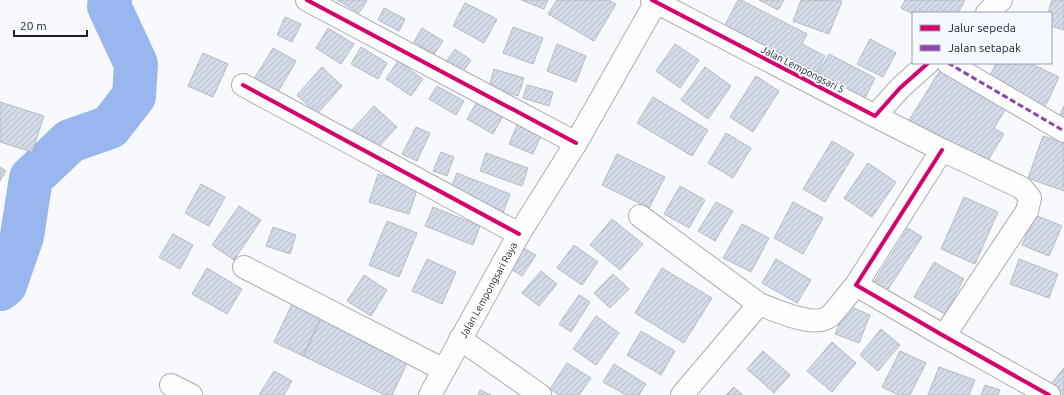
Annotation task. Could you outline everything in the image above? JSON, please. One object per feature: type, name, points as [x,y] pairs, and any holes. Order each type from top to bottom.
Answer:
[{"type":"street","points":[[307,0],[576,143]]},
{"type":"street","points":[[988,12],[1001,0]]},
{"type":"street","name":"Jalan Lempongsari Raya","points":[[430,395],[460,338],[519,234],[576,143],[655,1]]},
{"type":"street","name":"Jalan Lempongsari 5","points":[[655,1],[875,116],[1022,188],[1030,198],[1027,211],[944,336]]},
{"type":"street","points":[[875,116],[900,88],[927,64]]},
{"type":"street","points":[[950,64],[1064,131]]},
{"type":"street","points":[[243,85],[519,234]]},
{"type":"street","points":[[640,216],[759,304],[805,320],[817,321],[829,317],[856,284],[942,150]]},
{"type":"street","points":[[244,267],[444,370]]},
{"type":"street","points":[[856,284],[944,336],[1049,395]]},
{"type":"street","points":[[682,395],[759,304]]},
{"type":"street","points":[[460,338],[540,395]]},
{"type":"street","points":[[170,385],[191,395]]},
{"type":"building","points":[[337,0],[366,0],[367,1],[359,13]]},
{"type":"building","points":[[521,0],[548,0],[544,9]]},
{"type":"building","points":[[557,0],[609,0],[616,4],[594,41],[548,14]]},
{"type":"building","points":[[738,0],[741,0],[807,34],[802,44],[825,56],[817,73],[725,25]]},
{"type":"building","points":[[759,0],[784,0],[778,10]]},
{"type":"building","points":[[801,0],[842,1],[829,34],[793,21]]},
{"type":"building","points":[[905,0],[965,0],[959,12],[912,12],[912,14],[901,8]]},
{"type":"building","points":[[1052,0],[1064,0],[1064,30],[1052,26],[1052,12],[1048,12]]},
{"type":"building","points":[[465,3],[497,19],[484,43],[453,26]]},
{"type":"building","points":[[384,8],[405,19],[399,31],[378,20]]},
{"type":"building","points":[[285,17],[301,24],[292,42],[277,35]]},
{"type":"building","points":[[513,27],[543,38],[533,64],[503,53]]},
{"type":"building","points":[[328,28],[354,44],[341,64],[316,48]]},
{"type":"building","points":[[422,28],[443,41],[434,54],[414,42]]},
{"type":"building","points":[[870,39],[896,53],[883,77],[857,64]]},
{"type":"building","points":[[557,44],[586,56],[576,82],[547,71]]},
{"type":"building","points":[[675,44],[699,60],[680,88],[656,71]]},
{"type":"building","points":[[361,47],[387,63],[378,79],[351,64]]},
{"type":"building","points":[[273,48],[296,61],[278,92],[254,79]]},
{"type":"building","points":[[455,49],[471,60],[462,73],[446,62]]},
{"type":"building","points":[[203,53],[228,64],[213,97],[188,86]]},
{"type":"building","points":[[829,54],[875,78],[864,100],[817,75]]},
{"type":"building","points":[[398,61],[423,79],[411,96],[386,79]]},
{"type":"building","points":[[996,64],[1032,64],[1059,77],[1044,109],[987,82]]},
{"type":"building","points":[[322,67],[342,86],[317,114],[297,95]]},
{"type":"building","points":[[705,67],[731,86],[708,119],[681,100]]},
{"type":"building","points":[[942,67],[1007,107],[994,128],[1004,134],[987,162],[966,149],[962,155],[908,122]]},
{"type":"building","points":[[494,69],[524,78],[518,96],[489,87]]},
{"type":"building","points":[[756,76],[779,91],[753,132],[730,117]]},
{"type":"building","points":[[527,85],[553,92],[549,106],[523,98]]},
{"type":"building","points":[[437,86],[464,101],[456,115],[429,99]]},
{"type":"building","points":[[653,97],[708,130],[692,156],[637,123]]},
{"type":"building","points":[[0,102],[44,116],[32,152],[0,142]]},
{"type":"building","points":[[477,102],[503,116],[493,134],[467,119]]},
{"type":"building","points":[[374,106],[397,127],[374,152],[351,131]]},
{"type":"building","points":[[1064,106],[1064,126],[1056,122]]},
{"type":"building","points":[[517,125],[541,135],[533,154],[509,144]]},
{"type":"building","points":[[416,127],[430,133],[417,161],[402,154]]},
{"type":"building","points":[[726,133],[751,148],[733,178],[708,163]]},
{"type":"building","points":[[1043,136],[1064,143],[1064,191],[1028,178]]},
{"type":"building","points":[[832,141],[854,154],[825,202],[803,189]]},
{"type":"building","points":[[441,152],[454,157],[447,176],[433,171]]},
{"type":"building","points":[[486,153],[528,168],[522,186],[480,171]]},
{"type":"building","points":[[617,154],[665,177],[649,208],[602,185]]},
{"type":"building","points":[[868,163],[896,182],[872,217],[844,198]]},
{"type":"building","points":[[0,167],[6,171],[0,181]]},
{"type":"building","points":[[457,173],[510,194],[503,213],[449,192]]},
{"type":"building","points":[[378,174],[418,187],[409,214],[369,202]]},
{"type":"building","points":[[201,184],[225,197],[209,226],[185,213]]},
{"type":"building","points":[[680,186],[705,200],[689,228],[664,214]]},
{"type":"building","points":[[964,197],[998,212],[975,264],[941,249]]},
{"type":"building","points":[[716,202],[733,211],[715,241],[698,231]]},
{"type":"building","points":[[793,202],[823,218],[803,254],[774,238]]},
{"type":"building","points":[[239,206],[261,220],[234,260],[212,245]]},
{"type":"building","points":[[433,207],[480,226],[473,245],[425,226]]},
{"type":"building","points":[[1035,215],[1062,226],[1049,256],[1022,245]]},
{"type":"building","points":[[612,219],[643,244],[620,270],[590,245]]},
{"type":"building","points":[[387,221],[417,233],[399,277],[369,265]]},
{"type":"building","points":[[742,224],[769,238],[751,272],[723,258]]},
{"type":"building","points":[[273,227],[296,235],[290,254],[266,246]]},
{"type":"building","points":[[908,228],[922,237],[887,291],[874,282]]},
{"type":"building","points":[[173,234],[193,245],[180,269],[159,257]]},
{"type":"building","points":[[516,244],[536,255],[522,276],[504,265]]},
{"type":"building","points":[[574,245],[598,262],[582,285],[557,268]]},
{"type":"building","points":[[427,259],[456,272],[442,304],[412,291]]},
{"type":"building","points":[[776,259],[811,280],[797,303],[762,283]]},
{"type":"building","points":[[1019,259],[1058,274],[1049,298],[1010,284]]},
{"type":"building","points":[[934,262],[964,279],[945,314],[914,297]]},
{"type":"building","points":[[207,268],[242,289],[227,314],[192,294]]},
{"type":"building","points":[[662,268],[712,298],[684,343],[635,313]]},
{"type":"building","points":[[541,271],[557,284],[539,306],[522,293]]},
{"type":"building","points":[[613,274],[629,289],[610,308],[594,293]]},
{"type":"building","points":[[364,275],[387,290],[371,316],[347,301]]},
{"type":"building","points":[[579,295],[590,302],[571,332],[559,324]]},
{"type":"building","points":[[292,304],[321,318],[303,356],[274,342]]},
{"type":"building","points":[[847,305],[870,315],[859,343],[835,334]]},
{"type":"building","points":[[596,316],[619,333],[596,365],[573,349]]},
{"type":"building","points":[[321,318],[409,359],[392,395],[385,395],[303,356]]},
{"type":"building","points":[[881,329],[900,345],[878,371],[860,355]]},
{"type":"building","points":[[641,331],[675,351],[661,375],[627,355]]},
{"type":"building","points":[[832,342],[856,363],[832,392],[807,371]]},
{"type":"building","points":[[763,351],[790,375],[774,393],[747,369]]},
{"type":"building","points":[[900,351],[926,363],[910,395],[899,395],[882,387]]},
{"type":"building","points":[[567,363],[591,378],[579,395],[559,395],[550,389]]},
{"type":"building","points":[[614,364],[646,384],[639,395],[626,395],[603,382]]},
{"type":"building","points":[[939,367],[975,380],[969,395],[928,395]]},
{"type":"building","points":[[1064,368],[1064,395],[1063,395],[1050,385]]},
{"type":"building","points":[[274,371],[292,381],[284,395],[259,395]]},
{"type":"building","points":[[985,385],[1000,390],[998,395],[981,395]]},
{"type":"building","points":[[734,387],[743,395],[726,395]]},
{"type":"building","points":[[480,390],[491,395],[478,395]]},
{"type":"waterway","points":[[0,289],[5,285],[22,236],[31,178],[70,141],[110,127],[134,96],[136,64],[109,6],[110,0]]},
{"type":"marked path","points":[[950,64],[1064,131]]},
{"type":"cycle path","points":[[307,0],[576,143]]},
{"type":"cycle path","points":[[652,0],[875,116],[900,88],[927,64]]},
{"type":"cycle path","points":[[243,85],[519,234]]},
{"type":"cycle path","points":[[942,150],[856,285],[1049,395]]}]
